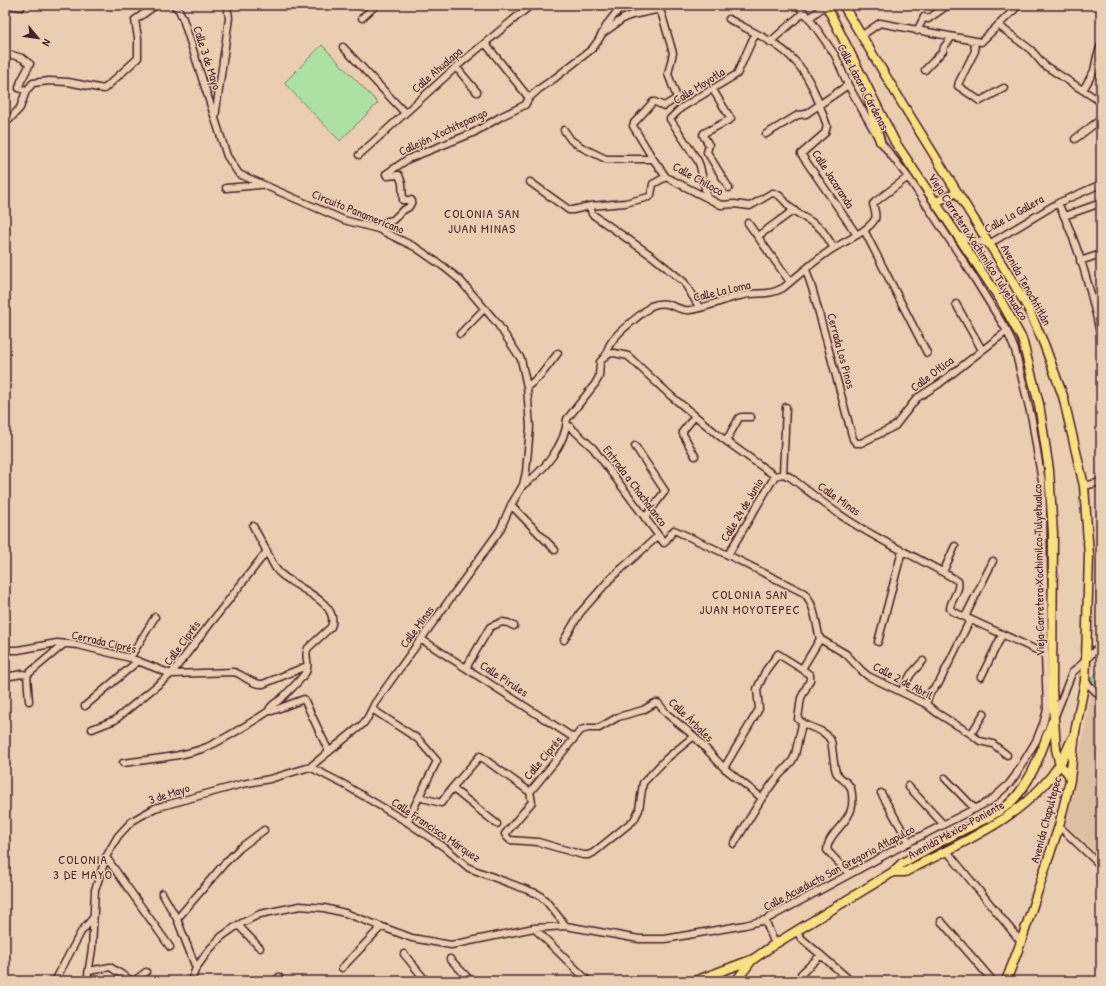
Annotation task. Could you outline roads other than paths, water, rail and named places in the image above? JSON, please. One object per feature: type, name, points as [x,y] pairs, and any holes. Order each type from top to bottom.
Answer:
[{"type":"main road","name":"Vieja Carretera Xochimilco Tulyehualco","points":[[826,5],[895,142],[1000,299],[1022,339],[1039,404],[1052,499],[1052,689]]},
{"type":"main road","name":"Avenida Tenochtitlán","points":[[846,6],[861,36],[1029,310],[1044,344],[1063,396],[1084,486],[1089,555],[1086,660]]},
{"type":"main road","points":[[863,80],[880,142]]},
{"type":"main road","points":[[936,202],[957,192]]},
{"type":"main road","name":"Avenida Chapultepec","points":[[1006,981],[1021,942],[1059,826],[1070,780],[1075,732],[1085,681],[1086,660]]},
{"type":"main road","name":"Avenida México-Poniente","points":[[893,872],[906,872],[991,827],[1015,812],[1036,793],[1060,765],[1056,749],[1051,712],[1052,689]]},
{"type":"main road","name":"Avenida México-Poniente","points":[[736,981],[752,960],[796,930],[893,872],[901,864],[993,814],[1010,802],[1023,786],[1043,747],[1051,712]]},
{"type":"main road","points":[[1070,780],[1068,773],[1060,765],[1075,732]]},
{"type":"main road","points":[[702,980],[752,960]]},
{"type":"street","points":[[8,5],[21,7]]},
{"type":"street","points":[[5,123],[20,108],[26,91],[33,83],[49,81],[80,84],[104,89],[138,58],[138,38],[135,20],[156,5]]},
{"type":"street","name":"Calle 3 de Mayo","points":[[174,5],[179,10],[183,19],[215,120]]},
{"type":"street","name":"Circuito Panamericano","points":[[227,5],[229,18],[215,120],[226,156],[239,174],[344,220],[378,229],[415,247],[460,280],[504,333],[521,359],[527,387],[530,427],[526,472],[523,485]]},
{"type":"street","points":[[362,18],[376,5]]},
{"type":"street","name":"Calle Ahualapa","points":[[359,155],[456,67],[531,5]]},
{"type":"street","points":[[485,43],[528,98],[592,48],[622,5]]},
{"type":"street","name":"Calle Lázaro Cárdenas","points":[[798,5],[835,55],[848,85],[880,142],[908,177],[961,257],[1007,331],[1015,350],[1032,420],[1042,482],[1045,567],[1044,654],[1051,712]]},
{"type":"street","points":[[809,18],[826,5]]},
{"type":"street","points":[[917,31],[924,17],[928,19],[948,5]]},
{"type":"street","points":[[861,36],[880,23],[974,41],[983,41],[1019,5]]},
{"type":"street","points":[[603,33],[632,14],[656,10],[660,11],[672,54],[668,74],[681,108]]},
{"type":"street","points":[[770,42],[804,12]]},
{"type":"street","points":[[729,19],[770,42],[792,58],[804,72],[820,106]]},
{"type":"street","points":[[998,25],[1031,50],[1044,65],[1101,102]]},
{"type":"street","name":"Calle Moyotla","points":[[707,198],[698,161],[670,119],[681,108],[713,90],[737,74],[755,34]]},
{"type":"street","points":[[925,70],[943,51],[944,47],[952,37]]},
{"type":"street","points":[[974,41],[974,51],[958,86],[980,101],[1004,88]]},
{"type":"street","points":[[1083,90],[1094,71],[1101,45]]},
{"type":"street","points":[[343,47],[406,112]]},
{"type":"street","points":[[5,52],[22,58],[30,64],[21,81],[20,88],[26,91]]},
{"type":"street","points":[[456,67],[477,92]]},
{"type":"street","points":[[766,134],[798,115],[806,114],[820,106],[848,85]]},
{"type":"street","points":[[713,90],[731,118],[703,135],[709,145],[707,152],[729,188]]},
{"type":"street","name":"Callejón Xochitepango","points":[[378,229],[383,222],[393,220],[402,211],[409,207],[412,201],[404,200],[402,183],[399,175],[387,176],[386,174],[408,159],[473,133],[502,116],[525,105],[528,98]]},
{"type":"street","name":"Calle Chiloco","points":[[677,98],[664,106],[653,102],[633,126],[666,177],[721,205],[734,204],[750,206],[772,193],[780,195],[794,210],[813,222],[822,231],[834,248]]},
{"type":"street","name":"Calle Jacaranda","points":[[820,106],[828,126],[827,130],[801,154],[857,235]]},
{"type":"street","points":[[1076,139],[1101,119]]},
{"type":"street","points":[[564,130],[571,140],[583,148],[606,159],[653,159]]},
{"type":"street","points":[[530,182],[569,210],[573,210],[590,206],[625,203],[649,198],[651,196],[653,184],[666,177]]},
{"type":"street","name":"Calle La Loma","points":[[523,485],[533,478],[560,445],[567,424],[567,419],[599,377],[600,362],[608,354],[607,349],[612,340],[651,306],[658,303],[666,303],[689,310],[744,295],[774,293],[834,248],[864,230],[876,217],[873,204],[908,177]]},
{"type":"street","points":[[1058,202],[1101,184]]},
{"type":"street","points":[[226,188],[262,185]]},
{"type":"street","name":"Calle La Gallera","points":[[958,236],[989,244],[1058,202],[1098,309],[1101,338]]},
{"type":"street","points":[[1064,216],[1101,203]]},
{"type":"street","points":[[590,206],[592,214],[652,256],[684,282],[699,307]]},
{"type":"street","points":[[758,236],[794,210]]},
{"type":"street","points":[[748,223],[790,282]]},
{"type":"street","points":[[864,230],[927,353]]},
{"type":"street","points":[[1080,262],[1101,254]]},
{"type":"street","name":"Cerrada Los Pinos","points":[[806,270],[853,439]]},
{"type":"street","points":[[956,304],[982,350]]},
{"type":"street","points":[[460,334],[484,309]]},
{"type":"street","name":"Calle Otlica","points":[[853,439],[856,442],[861,443],[895,426],[917,398],[939,384],[1007,331]]},
{"type":"street","points":[[527,387],[541,375],[558,353]]},
{"type":"street","points":[[608,354],[614,353],[628,356],[695,416],[726,441],[775,476],[783,474],[786,407]]},
{"type":"street","points":[[695,416],[683,431],[683,434],[695,456]]},
{"type":"street","points":[[726,441],[739,418],[751,417]]},
{"type":"street","name":"Entrada a Chachalanco","points":[[567,424],[593,448],[664,543],[674,530],[728,556]]},
{"type":"street","points":[[635,446],[665,491],[645,518]]},
{"type":"street","name":"Calle Minas","points":[[783,474],[790,477],[842,517],[902,552],[958,581],[959,584],[950,608],[952,611],[1044,654]]},
{"type":"street","name":"Calle 24 de Junio","points":[[728,556],[775,476]]},
{"type":"street","points":[[1084,486],[1101,482]]},
{"type":"street","name":"Calle Minas","points":[[310,767],[363,724],[387,686],[500,530],[511,505],[523,485]]},
{"type":"street","points":[[511,505],[555,550]]},
{"type":"street","points":[[253,526],[277,571],[321,602],[332,617],[333,624],[331,628],[308,648],[306,651],[307,666],[305,672],[281,699],[271,706],[269,711]]},
{"type":"street","points":[[564,640],[580,613],[610,579],[658,536]]},
{"type":"street","points":[[943,572],[955,546]]},
{"type":"street","name":"Calle Ciprés","points":[[171,674],[267,551]]},
{"type":"street","points":[[878,642],[902,552]]},
{"type":"street","points":[[728,556],[804,594],[808,598],[811,604],[820,640],[802,669]]},
{"type":"street","points":[[926,704],[931,690],[939,683],[993,561]]},
{"type":"street","points":[[130,658],[155,617]]},
{"type":"street","points":[[466,668],[490,627],[502,622],[514,626]]},
{"type":"street","points":[[981,677],[1002,635]]},
{"type":"street","name":"Calle Pirules","points":[[421,639],[574,738]]},
{"type":"street","name":"Calle 2 de Abril","points":[[820,640],[846,654],[868,676],[926,704],[980,741],[994,744],[1007,755]]},
{"type":"street","name":"Cerrada Ciprés","points":[[5,650],[18,650],[57,643],[78,645],[130,658],[165,673],[171,674]]},
{"type":"street","points":[[5,677],[22,674],[27,675],[64,644]]},
{"type":"street","name":"Calle Acueducto San Gregorio Atlapulco","points":[[190,981],[196,968],[209,950],[221,937],[238,925],[260,914],[300,906],[324,908],[412,938],[451,945],[534,928],[566,926],[652,940],[691,935],[765,920],[909,842],[990,801],[1002,791],[1015,776],[1036,741],[1043,724],[1072,673],[1101,644]]},
{"type":"street","points":[[724,768],[759,709],[757,689],[766,670],[778,654],[810,675],[810,680],[801,698],[798,719],[802,724],[825,733],[829,737],[836,771],[840,778],[849,785],[851,790],[851,809],[830,840],[826,850],[849,874]]},
{"type":"street","points":[[86,706],[138,661]]},
{"type":"street","points":[[901,692],[912,674],[923,661]]},
{"type":"street","name":"Calle Ciprés","points":[[171,674],[234,672],[239,673],[257,684],[263,684],[307,666]]},
{"type":"street","points":[[92,729],[115,720],[171,674]]},
{"type":"street","points":[[27,675],[29,701]]},
{"type":"street","points":[[1085,681],[1101,697]]},
{"type":"street","points":[[123,763],[186,753],[207,747],[251,723],[269,711],[304,699],[329,752]]},
{"type":"street","name":"Calle Árboles","points":[[574,738],[581,730],[588,728],[599,728],[618,717],[643,710],[655,703],[658,703],[667,714],[694,736],[724,768],[762,798]]},
{"type":"street","points":[[372,709],[418,739],[437,761],[407,822]]},
{"type":"street","points":[[971,734],[984,713]]},
{"type":"street","points":[[734,844],[762,798],[775,780],[792,761],[795,755],[802,724]]},
{"type":"street","points":[[419,797],[441,803],[480,756],[530,792],[532,802],[505,834],[506,837],[510,840],[538,842],[582,855],[588,855],[593,853],[634,820],[639,810],[643,783],[666,759],[694,736]]},
{"type":"street","name":"Calle Ciprés","points":[[530,792],[574,738]]},
{"type":"street","name":"Calle Francisco Márquez","points":[[310,767],[345,785],[407,822],[444,847],[469,868],[538,894],[566,926]]},
{"type":"street","name":"3 de Mayo","points":[[87,981],[92,949],[95,890],[106,857],[118,836],[132,821],[155,808],[242,784],[270,780],[310,767]]},
{"type":"street","points":[[945,778],[975,809]]},
{"type":"street","points":[[908,786],[944,825]]},
{"type":"street","points":[[452,788],[497,824]]},
{"type":"street","points":[[881,793],[909,842]]},
{"type":"street","points":[[1059,826],[1101,866]]},
{"type":"street","points":[[177,919],[224,864],[240,848],[264,830]]},
{"type":"street","points":[[946,850],[1021,942]]},
{"type":"street","points":[[106,857],[170,947]]},
{"type":"street","points":[[162,893],[177,919],[196,968]]},
{"type":"street","points":[[55,981],[81,932],[93,918]]},
{"type":"street","points":[[765,920],[775,944]]},
{"type":"street","points":[[940,921],[993,981]]},
{"type":"street","points":[[238,925],[260,948]]},
{"type":"street","points":[[342,968],[381,927]]},
{"type":"street","points":[[534,928],[588,981]]},
{"type":"street","points":[[796,930],[801,938],[851,981]]},
{"type":"street","points":[[404,954],[426,981]]},
{"type":"street","points":[[808,981],[801,974],[821,955]]},
{"type":"street","points":[[450,959],[471,981]]},
{"type":"street","points":[[89,971],[110,967],[133,981],[146,972]]},
{"type":"district","name":"COLONIA SAN JUAN MINAS","points":[[482,220]]},
{"type":"district","name":"COLONIA SAN JUAN MOYOTEPEC","points":[[750,602]]},
{"type":"district","name":"COLONIA 3 DE MAYO","points":[[83,866]]}]
